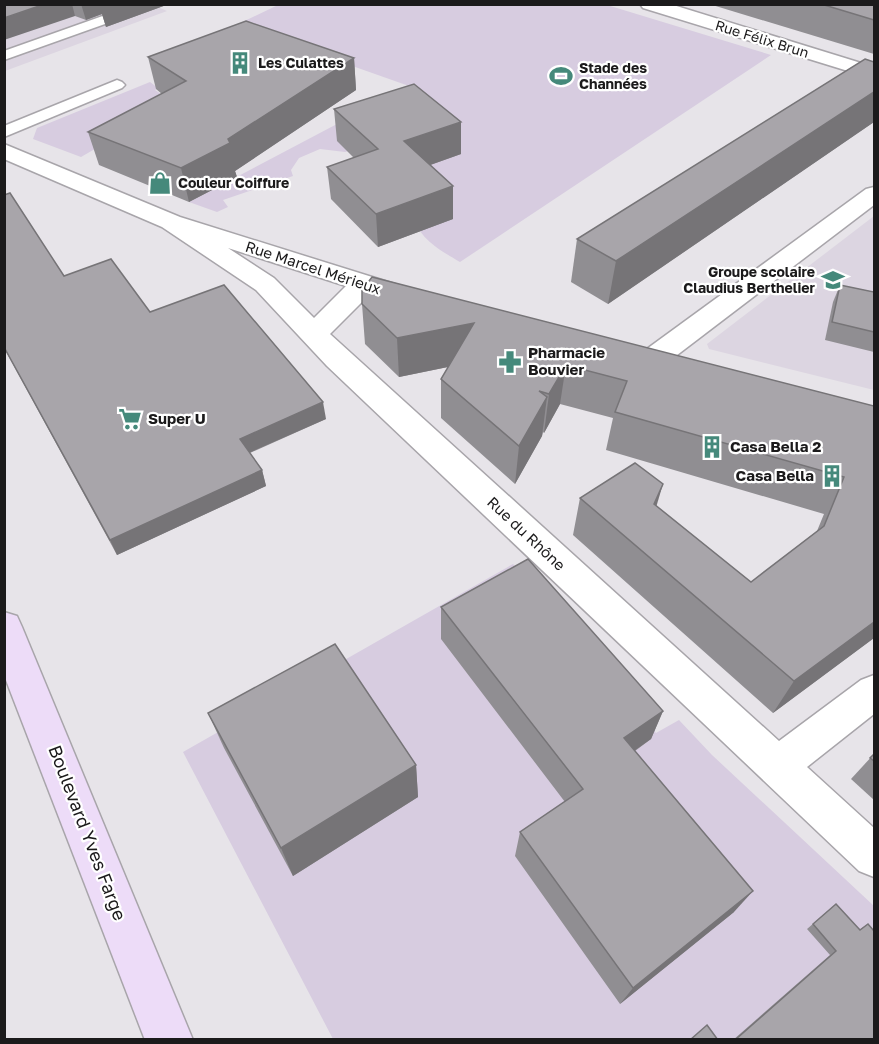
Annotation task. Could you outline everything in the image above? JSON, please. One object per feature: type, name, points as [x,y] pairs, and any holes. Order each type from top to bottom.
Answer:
[{"type":"street","name":"Rue Félix Brun","points":[[649,4],[874,73]]},
{"type":"street","name":"Rue Marcel Mérieux","points":[[4,151],[171,222],[431,303]]},
{"type":"street","points":[[683,366],[643,355],[874,194]]},
{"type":"street","name":"Rue du Rhône","points":[[171,222],[265,284],[337,359],[874,856]]},
{"type":"street","points":[[314,335],[364,284]]},
{"type":"street","name":"Boulevard Yves Farge","points":[[4,627],[169,1040]]},
{"type":"street","points":[[778,766],[874,692]]},
{"type":"lane","points":[[4,56],[128,11]]},
{"type":"lane","points":[[4,132],[117,85]]},
{"type":"shaded area","points":[[151,4],[167,11],[5,71],[5,5]]},
{"type":"shaded area","name":"Stade des Channées","points":[[278,5],[607,5],[771,55],[460,262],[432,244],[418,227],[404,174],[460,154],[446,141],[359,148],[345,152],[320,149],[299,158],[291,170],[293,176],[223,200],[228,207],[217,212],[189,202],[409,86],[236,25]]},
{"type":"shaded area","points":[[150,82],[158,88],[155,90],[207,125],[100,146],[81,157],[33,139],[37,128]]},
{"type":"shaded area","name":"Groupe scolaire Claudius Berthelier","points":[[874,216],[874,390],[709,349],[707,344]]},
{"type":"shaded area","points":[[513,564],[651,697],[637,710],[656,733],[679,720],[712,755],[874,906],[874,1039],[333,1039],[183,752]]},
{"type":"building","points":[[4,4],[45,4],[4,18]]},
{"type":"building","points":[[821,4],[874,4],[874,20]]},
{"type":"building","points":[[246,21],[354,58],[228,139],[230,143],[181,168],[88,132],[186,81],[148,57]]},
{"type":"building","points":[[865,59],[874,62],[874,92],[616,261],[577,239]]},
{"type":"building","points":[[414,84],[461,122],[404,141],[453,186],[376,214],[327,167],[378,149],[334,109]]},
{"type":"building","name":"Super U","points":[[10,193],[64,276],[111,259],[150,312],[224,285],[323,402],[240,439],[262,470],[110,540],[4,347],[4,195]]},
{"type":"building","points":[[372,277],[874,406],[874,622],[794,681],[580,498],[635,463],[663,484],[654,504],[751,582],[824,526],[844,477],[615,412],[627,381],[566,365],[549,394],[539,391],[547,397],[519,446],[441,379],[474,323],[397,338],[362,304],[362,290]]},
{"type":"building","points":[[840,285],[874,292],[874,332],[832,322]]},
{"type":"building","points":[[528,559],[663,711],[624,738],[753,891],[633,988],[520,832],[583,789],[441,607]]},
{"type":"building","points":[[335,644],[416,765],[281,848],[208,713]]},
{"type":"building","points":[[836,904],[860,930],[868,924],[874,931],[874,1040],[735,1040],[836,951],[813,924]]},
{"type":"building","points":[[707,1025],[718,1040],[690,1040]]},
{"type":"place","name":"Les Culattes","points":[[240,63]]},
{"type":"place","name":"Stade des Channées","points":[[561,76]]},
{"type":"place","name":"Couleur Coiffure","points":[[160,183]]},
{"type":"place","name":"Groupe scolaire Claudius Berthelier","points":[[833,280]]},
{"type":"place","name":"Pharmacie Bouvier","points":[[510,362]]},
{"type":"place","name":"Super U","points":[[130,419]]},
{"type":"place","name":"Casa Bella 2","points":[[712,447]]},
{"type":"place","name":"Casa Bella","points":[[832,476]]}]
